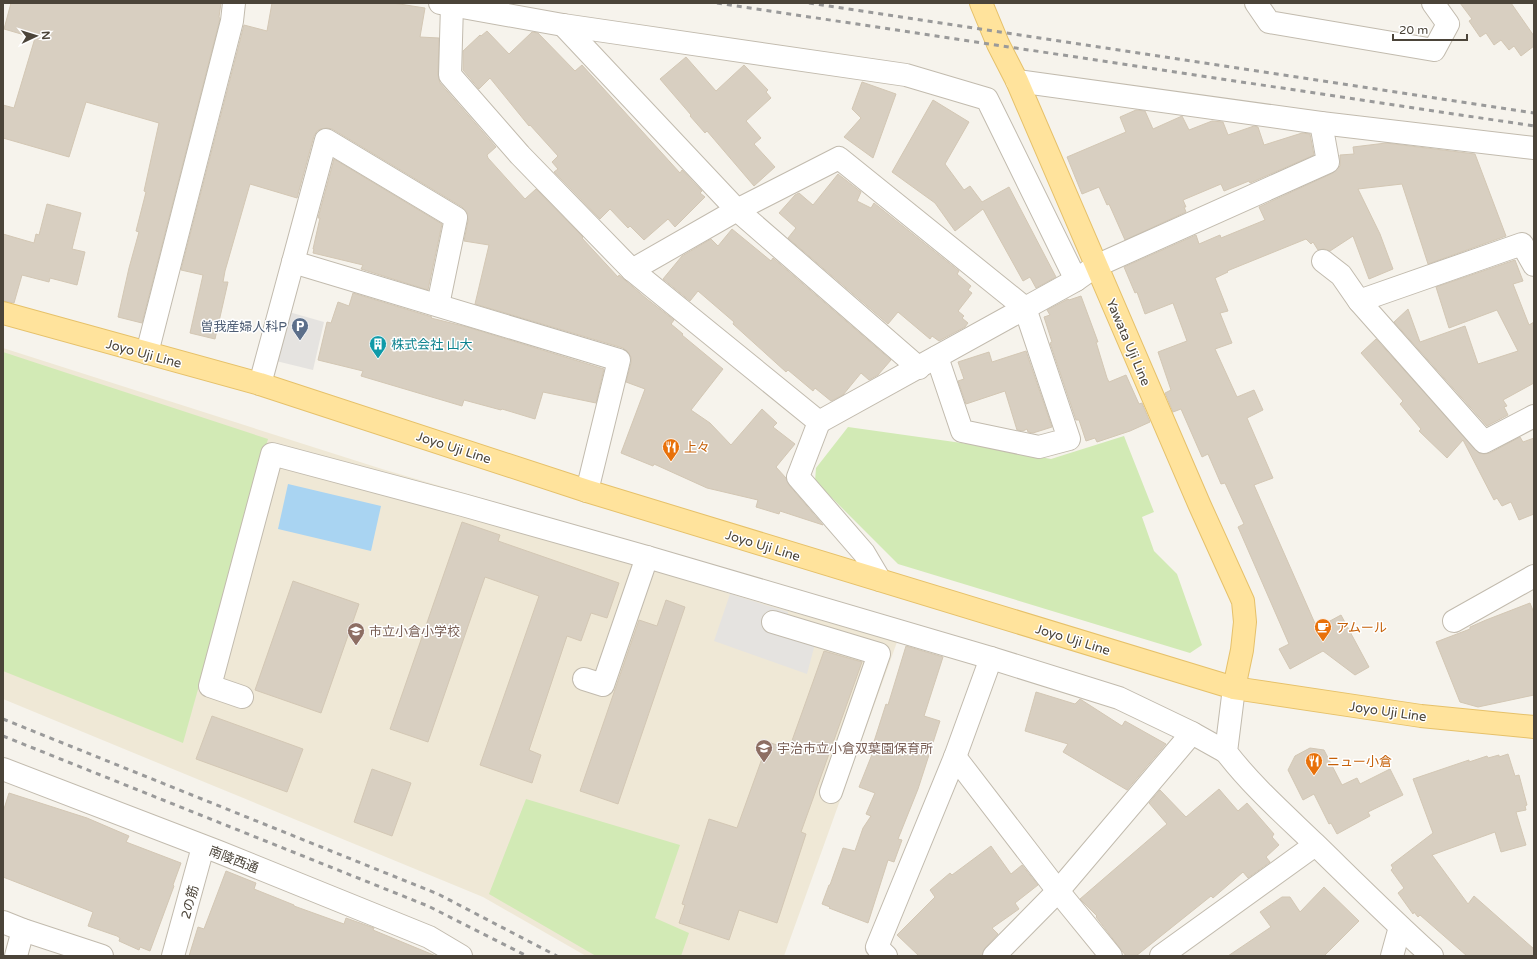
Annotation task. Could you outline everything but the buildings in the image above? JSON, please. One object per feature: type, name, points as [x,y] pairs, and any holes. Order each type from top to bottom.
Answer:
[{"type":"main road","name":"Yawata Uji Line","points":[[981,3],[998,44],[1017,81],[1200,506],[1243,601],[1245,622],[1242,650],[1234,688]]},
{"type":"main road","name":"Joyo Uji Line","points":[[3,313],[260,384],[587,491],[1234,688],[1421,716],[1534,727]]},
{"type":"street","points":[[147,354],[232,21],[234,3]]},
{"type":"street","points":[[1256,3],[1269,22],[1434,50],[1448,24],[1432,3]]},
{"type":"street","points":[[819,422],[632,270],[520,156],[450,75],[446,4],[563,25],[906,75],[987,99],[1076,280]]},
{"type":"street","points":[[563,25],[737,210],[928,362],[962,431],[1040,447],[1069,439],[1025,308],[839,158],[737,210],[632,270]]},
{"type":"street","points":[[1017,81],[1321,123],[1530,148]]},
{"type":"street","points":[[880,580],[864,554],[798,477],[819,422],[1076,280],[1096,266],[1328,162],[1321,123]]},
{"type":"street","points":[[260,384],[326,140],[456,218],[438,305]]},
{"type":"street","points":[[1359,301],[1522,244],[1534,265]]},
{"type":"street","points":[[1323,261],[1341,275],[1359,301],[1484,442],[1534,416]]},
{"type":"street","points":[[293,262],[619,360],[587,491]]},
{"type":"street","points":[[242,697],[210,686],[272,454],[463,505],[692,570],[991,658],[1118,698],[1192,733],[1226,752],[1240,769],[1316,845],[1432,956]]},
{"type":"street","points":[[584,679],[603,685],[646,557]]},
{"type":"street","points":[[1454,621],[1534,576]]},
{"type":"street","points":[[773,622],[879,654],[831,792]]},
{"type":"street","points":[[886,956],[877,947],[955,757],[991,658]]},
{"type":"street","points":[[1226,752],[1234,688]]},
{"type":"street","points":[[994,956],[1058,891],[1192,733]]},
{"type":"street","points":[[955,757],[1058,891],[1111,956]]},
{"type":"street","name":"南陵西通","points":[[3,769],[429,937],[461,956]]},
{"type":"street","points":[[1161,956],[1316,845]]},
{"type":"street","name":"2の筋","points":[[174,956],[203,847]]},
{"type":"street","points":[[3,922],[102,956]]},
{"type":"street","points":[[1392,956],[1400,927]]},
{"type":"street","points":[[16,956],[23,930]]},
{"type":"shaded area","name":"曽我産婦人科P","points":[[289,312],[324,322],[313,370],[276,361]]},
{"type":"shaded area","name":"市立小倉小学校","points":[[3,348],[382,469],[697,561],[691,580],[730,594],[897,642],[784,956],[586,956],[483,897],[3,699]]},
{"type":"shaded area","points":[[730,594],[788,612],[787,623],[816,640],[807,674],[714,641]]},
{"type":"green space","points":[[3,352],[268,439],[183,743],[3,671]]},
{"type":"green space","points":[[848,427],[976,445],[1051,459],[1124,436],[1154,512],[1142,517],[1154,551],[1177,574],[1202,645],[1190,653],[898,564],[815,481],[816,468]]},
{"type":"green space","points":[[526,799],[680,845],[655,918],[689,933],[681,956],[596,956],[489,894]]},
{"type":"water","points":[[288,484],[381,506],[371,551],[278,529]]},
{"type":"railway","points":[[717,3],[1534,126]]},
{"type":"railway","points":[[809,3],[1534,113]]},
{"type":"railway","points":[[3,719],[438,894],[557,956]]},
{"type":"railway","points":[[3,736],[428,906],[527,956]]},
{"type":"place","name":"曽我産婦人科P","points":[[300,341]]},
{"type":"place","name":"株式会社 山大","points":[[378,359]]},
{"type":"place","name":"上々","points":[[671,462]]},
{"type":"place","name":"アムール","points":[[1323,642]]},
{"type":"place","name":"市立小倉小学校","points":[[356,646]]},
{"type":"place","name":"宇治市立小倉双葉園保育所","points":[[764,763]]},
{"type":"place","name":"ニュー小倉","points":[[1314,776]]}]
